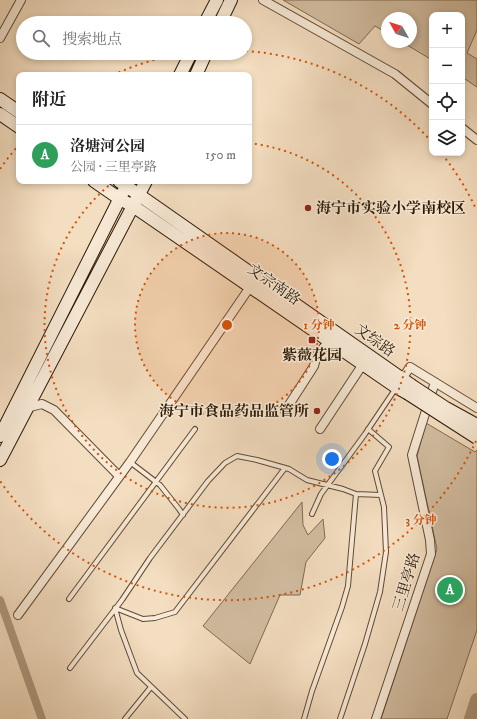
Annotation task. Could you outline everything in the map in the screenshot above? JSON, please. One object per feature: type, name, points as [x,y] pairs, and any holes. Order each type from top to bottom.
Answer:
[{"type":"main road","points":[[209,16],[217,0]]},
{"type":"main road","points":[[223,16],[231,0]]},
{"type":"main road","points":[[182,72],[188,60]]},
{"type":"main road","points":[[197,72],[203,60]]},
{"type":"main road","points":[[0,100],[16,110]]},
{"type":"main road","points":[[0,114],[16,125]]},
{"type":"main road","name":"文宗南路","points":[[98,184],[133,206],[363,364],[404,386],[477,438]]},
{"type":"main road","points":[[0,436],[120,199],[125,184]]},
{"type":"main road","name":"文综路","points":[[126,184],[139,195],[404,386],[477,425]]},
{"type":"main road","points":[[0,460],[144,184]]},
{"type":"street","points":[[0,38],[21,0]]},
{"type":"street","points":[[263,0],[395,74],[429,102]]},
{"type":"street","points":[[465,130],[477,140]]},
{"type":"street","points":[[18,615],[130,462],[250,287]]},
{"type":"street","points":[[285,411],[314,366],[317,355],[329,341]]},
{"type":"street","points":[[320,429],[363,364]]},
{"type":"street","points":[[404,386],[410,366],[477,408]]},
{"type":"street","name":"三里亭路","points":[[376,719],[431,554],[430,540],[412,455],[435,382]]},
{"type":"street","points":[[15,406],[28,408],[42,404],[54,410],[119,476]]},
{"type":"lane","points":[[312,514],[326,485],[368,429],[404,386]]},
{"type":"lane","points":[[69,599],[195,429]]},
{"type":"lane","points":[[340,719],[365,644],[380,592],[386,552],[384,507],[375,471],[389,447],[368,429]]},
{"type":"lane","points":[[70,668],[208,481],[225,463],[238,456],[285,468],[307,480],[343,488],[356,494],[381,495]]},
{"type":"lane","points":[[130,462],[160,484],[183,515]]},
{"type":"lane","points":[[115,608],[144,619],[155,618],[175,612],[285,468]]},
{"type":"lane","points":[[304,719],[348,586],[356,494]]},
{"type":"lane","points":[[115,608],[136,673],[185,719]]},
{"type":"lane","points":[[125,719],[151,687]]},
{"type":"shaded area","points":[[283,0],[477,0],[477,30],[467,53],[477,59],[477,87],[465,79],[465,12],[429,12],[429,58],[412,48],[417,48],[417,12],[381,12],[381,30],[375,26],[359,44]]},
{"type":"shaded area","points":[[426,423],[475,452],[477,450],[477,630],[447,719],[381,719],[437,549],[417,456]]},
{"type":"shaded area","points":[[302,502],[303,525],[308,535],[323,519],[325,538],[306,562],[300,595],[280,595],[250,664],[203,626]]},
{"type":"waterway","points":[[0,600],[42,719]]},
{"type":"waterway","points":[[471,719],[477,700]]},
{"type":"place","name":"海宁市实验小学南校区","points":[[308,208]]},
{"type":"place","name":"紫薇花园","points":[[312,340]]},
{"type":"place","name":"海宁市食品药品监管所","points":[[317,411]]},
{"type":"place","name":"洛塘河公园","points":[[450,590]]}]
